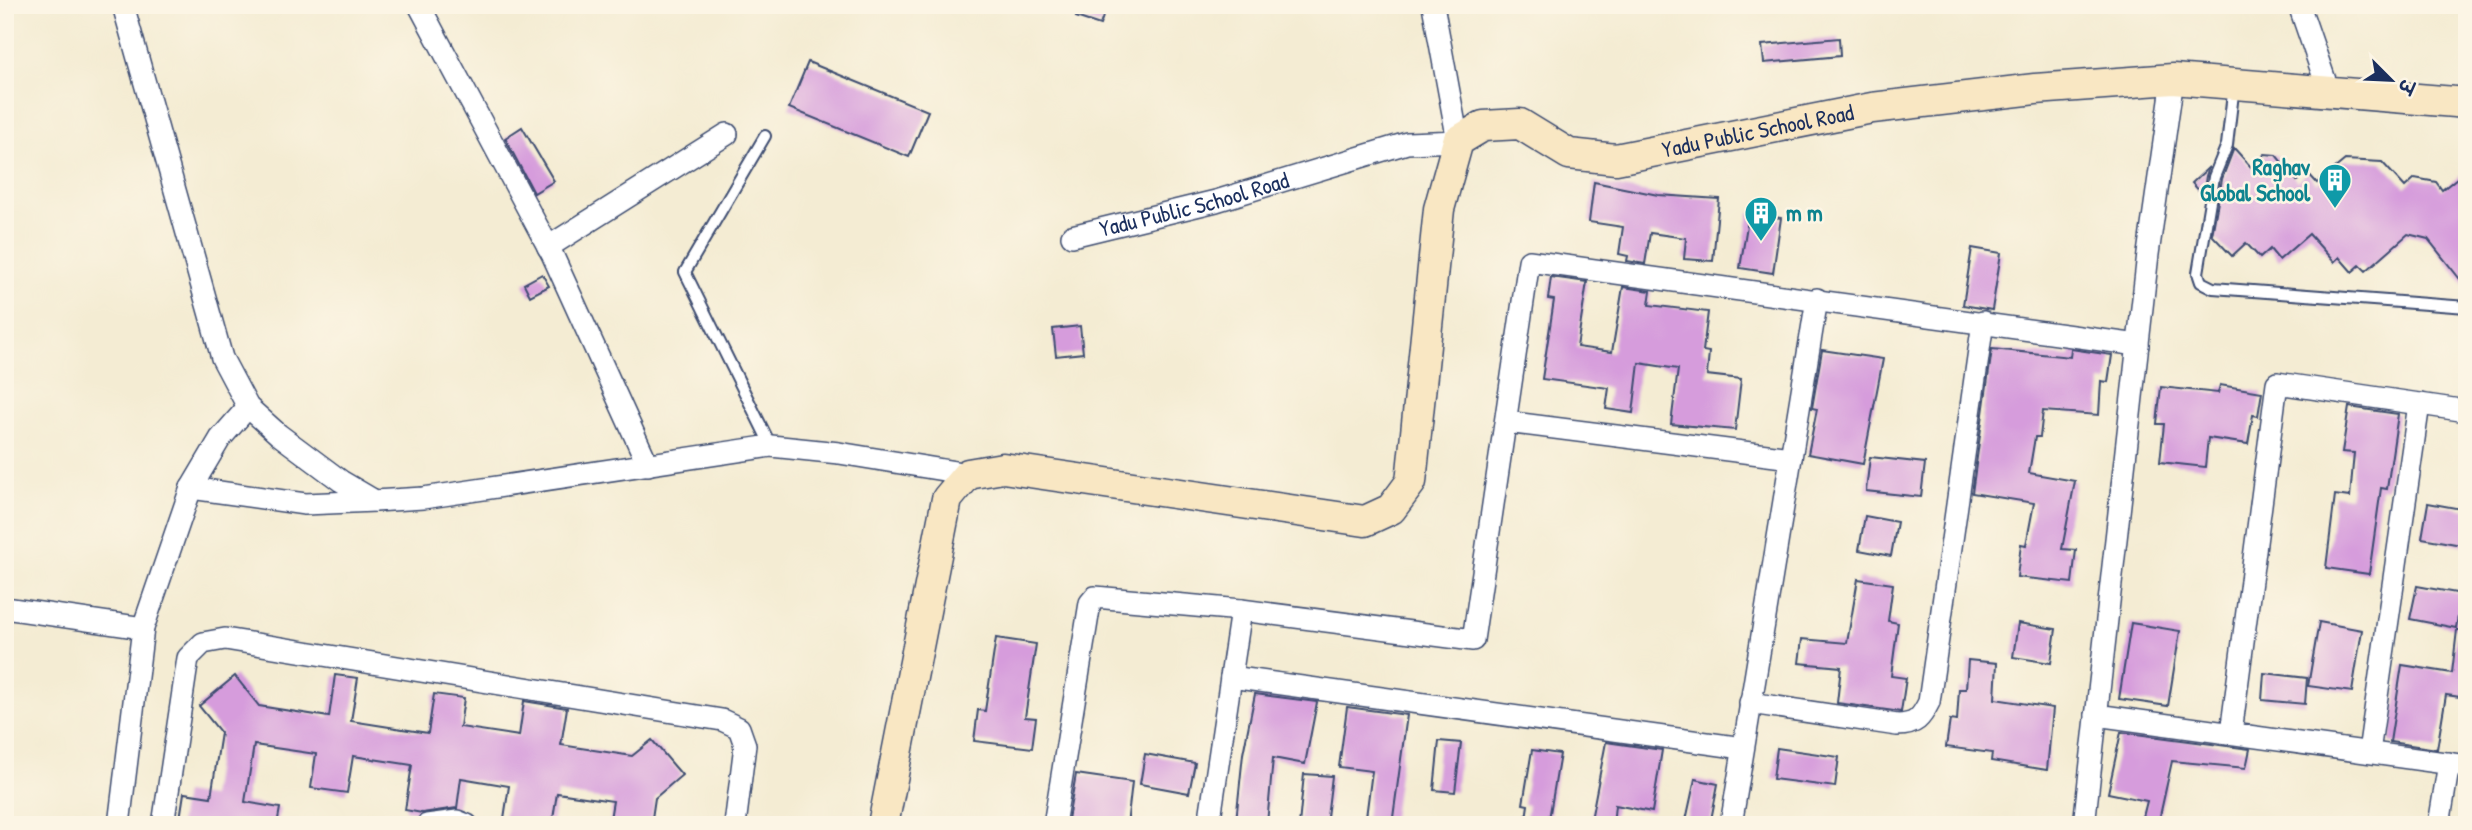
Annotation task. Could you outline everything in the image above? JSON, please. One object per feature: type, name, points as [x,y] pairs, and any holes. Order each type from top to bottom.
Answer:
[{"type":"street","points":[[123,5],[222,358],[248,407],[278,434],[375,501]]},
{"type":"street","points":[[419,5],[548,247],[649,465]]},
{"type":"street","points":[[191,488],[305,504],[423,498],[771,446],[839,453],[968,474],[1003,468],[1365,521],[1391,509],[1411,482],[1439,209],[1458,141],[1433,5]]},
{"type":"street","points":[[2299,5],[2329,92]]},
{"type":"street","points":[[2084,825],[2138,345],[2173,79]]},
{"type":"street","name":"Yadu Public School Road","points":[[1072,236],[1216,201],[1407,144],[1458,141],[1483,126],[1520,124],[1569,154],[1616,159],[1872,108],[2035,89],[2173,79],[2467,103]]},
{"type":"street","points":[[548,247],[727,134]]},
{"type":"street","points":[[1054,825],[1092,600],[1101,596],[1241,610],[1473,640],[1529,261],[2138,345]]},
{"type":"street","points":[[1731,825],[1817,299]]},
{"type":"street","points":[[1750,703],[1897,726],[1911,725],[1922,717],[1928,702],[1983,322]]},
{"type":"street","points":[[2231,733],[2277,383],[2467,411]]},
{"type":"street","points":[[2370,752],[2419,404]]},
{"type":"street","points":[[119,825],[143,628],[191,488],[219,439],[248,407]]},
{"type":"street","points":[[1506,422],[1791,458]]},
{"type":"street","points":[[883,825],[947,499],[968,474]]},
{"type":"street","points":[[5,608],[143,628]]},
{"type":"street","points":[[1209,825],[1241,610]]},
{"type":"street","points":[[163,825],[188,658],[203,643],[225,639],[722,720],[739,728],[745,745],[735,825]]},
{"type":"street","points":[[1231,677],[1743,748]]},
{"type":"street","points":[[2096,715],[2458,764],[2439,825]]},
{"type":"street","points":[[427,825],[457,821],[467,825]]},
{"type":"lane","points":[[2234,84],[2227,145],[2211,189],[2198,273],[2201,282],[2213,288],[2467,307]]},
{"type":"lane","points":[[765,136],[685,272],[771,446]]},
{"type":"building","points":[[1080,5],[1107,5],[1100,25],[1076,17]]},
{"type":"building","points":[[1839,38],[1840,56],[1764,63],[1762,45]]},
{"type":"building","points":[[808,62],[928,111],[909,157],[789,108]]},
{"type":"building","points":[[522,127],[554,181],[534,193],[505,138]]},
{"type":"building","name":"Raghav Global School","points":[[2234,148],[2251,167],[2265,154],[2276,155],[2297,181],[2307,172],[2317,183],[2345,160],[2382,162],[2405,187],[2415,178],[2436,182],[2442,190],[2467,170],[2467,288],[2428,239],[2408,234],[2366,271],[2360,265],[2352,272],[2339,257],[2334,262],[2309,234],[2279,260],[2270,249],[2260,258],[2246,243],[2232,256],[2212,235],[2222,179]]},
{"type":"building","points":[[2209,167],[2206,176],[2203,195],[2192,183]]},
{"type":"building","points":[[1594,182],[1658,195],[1719,199],[1713,261],[1684,259],[1686,238],[1650,233],[1645,264],[1627,261],[1628,256],[1619,254],[1623,227],[1589,222]]},
{"type":"building","name":"m m","points":[[1749,213],[1781,218],[1773,273],[1740,268]]},
{"type":"building","points":[[1972,248],[2001,253],[1992,310],[1963,305]]},
{"type":"building","points":[[542,274],[549,286],[530,296],[524,284]]},
{"type":"building","points":[[1551,277],[1587,282],[1577,347],[1612,352],[1623,287],[1651,291],[1649,305],[1708,312],[1703,351],[1709,352],[1707,375],[1741,379],[1735,430],[1671,424],[1678,369],[1639,363],[1633,413],[1606,409],[1609,388],[1542,379],[1554,300],[1548,299]]},
{"type":"building","points":[[1080,326],[1083,353],[1056,356],[1053,329]]},
{"type":"building","points":[[1992,349],[2070,357],[2071,349],[2112,355],[2108,382],[2101,381],[2099,415],[2043,411],[2040,437],[2035,437],[2029,473],[2075,481],[2062,549],[2076,550],[2072,583],[2017,577],[2021,544],[2026,545],[2034,503],[1972,493]]},
{"type":"building","points":[[1822,350],[1883,359],[1863,464],[1808,454],[1817,409],[1812,408]]},
{"type":"building","points":[[2220,385],[2262,392],[2258,416],[2253,415],[2248,444],[2208,438],[2205,467],[2160,462],[2164,424],[2157,424],[2161,387],[2218,393]]},
{"type":"building","points":[[2349,407],[2398,414],[2387,489],[2381,488],[2369,574],[2326,568],[2335,495],[2350,497],[2354,453],[2342,452]]},
{"type":"building","points":[[1870,457],[1925,463],[1921,497],[1866,491]]},
{"type":"building","points":[[2428,503],[2467,510],[2467,546],[2422,538]]},
{"type":"building","points":[[1865,516],[1897,522],[1891,556],[1859,550]]},
{"type":"building","points":[[1858,579],[1893,584],[1888,621],[1898,623],[1891,676],[1906,678],[1901,712],[1837,703],[1841,667],[1799,663],[1802,639],[1847,643]]},
{"type":"building","points":[[2417,586],[2462,594],[2456,628],[2410,619]]},
{"type":"building","points":[[2319,622],[2362,630],[2352,692],[2308,686]]},
{"type":"building","points":[[2018,623],[2056,629],[2051,663],[2013,657]]},
{"type":"building","points":[[2131,623],[2180,631],[2168,706],[2119,699]]},
{"type":"building","points":[[2457,630],[2467,630],[2467,698],[2446,695],[2437,749],[2390,742],[2402,665],[2452,673]]},
{"type":"building","points":[[996,638],[1036,644],[1025,717],[1036,718],[1032,748],[974,741],[978,710],[985,711]]},
{"type":"building","points":[[1968,660],[1997,663],[1995,699],[2053,708],[2047,770],[1991,761],[1992,753],[1946,747],[1950,720],[1957,721],[1959,689],[1966,689]]},
{"type":"building","points":[[2264,673],[2307,678],[2305,704],[2262,700]]},
{"type":"building","points":[[335,675],[358,678],[351,721],[428,733],[434,694],[464,698],[460,727],[519,736],[524,701],[567,708],[561,745],[632,756],[652,740],[682,775],[655,798],[651,825],[609,825],[613,801],[557,793],[552,825],[503,825],[509,786],[461,778],[457,808],[422,813],[405,810],[412,765],[353,756],[347,793],[311,788],[316,754],[254,745],[245,802],[280,808],[277,825],[179,825],[184,793],[211,797],[221,733],[199,706],[235,676],[259,706],[329,717]]},
{"type":"building","points":[[1255,694],[1317,702],[1305,764],[1273,758],[1267,824],[1236,821],[1243,754]]},
{"type":"building","points":[[1347,707],[1407,715],[1392,825],[1365,825],[1372,771],[1339,767]]},
{"type":"building","points":[[2121,732],[2250,749],[2246,768],[2172,761],[2158,825],[2141,825],[2147,801],[2108,793]]},
{"type":"building","points":[[1439,741],[1461,743],[1455,792],[1434,790]]},
{"type":"building","points":[[1606,742],[1662,750],[1652,812],[1615,805],[1613,825],[1590,825]]},
{"type":"building","points":[[1777,748],[1839,757],[1835,787],[1773,779]]},
{"type":"building","points":[[1532,750],[1560,754],[1548,825],[1525,825],[1528,805],[1523,804]]},
{"type":"building","points":[[1145,754],[1195,763],[1189,793],[1140,784]]},
{"type":"building","points":[[1076,774],[1132,782],[1127,825],[1067,825]]},
{"type":"building","points":[[1304,774],[1332,776],[1326,825],[1299,825]]},
{"type":"building","points":[[1695,779],[1718,784],[1710,825],[1685,825]]},
{"type":"place","name":"Raghav Global School","points":[[2335,210]]},
{"type":"place","name":"m m","points":[[1761,243]]}]
